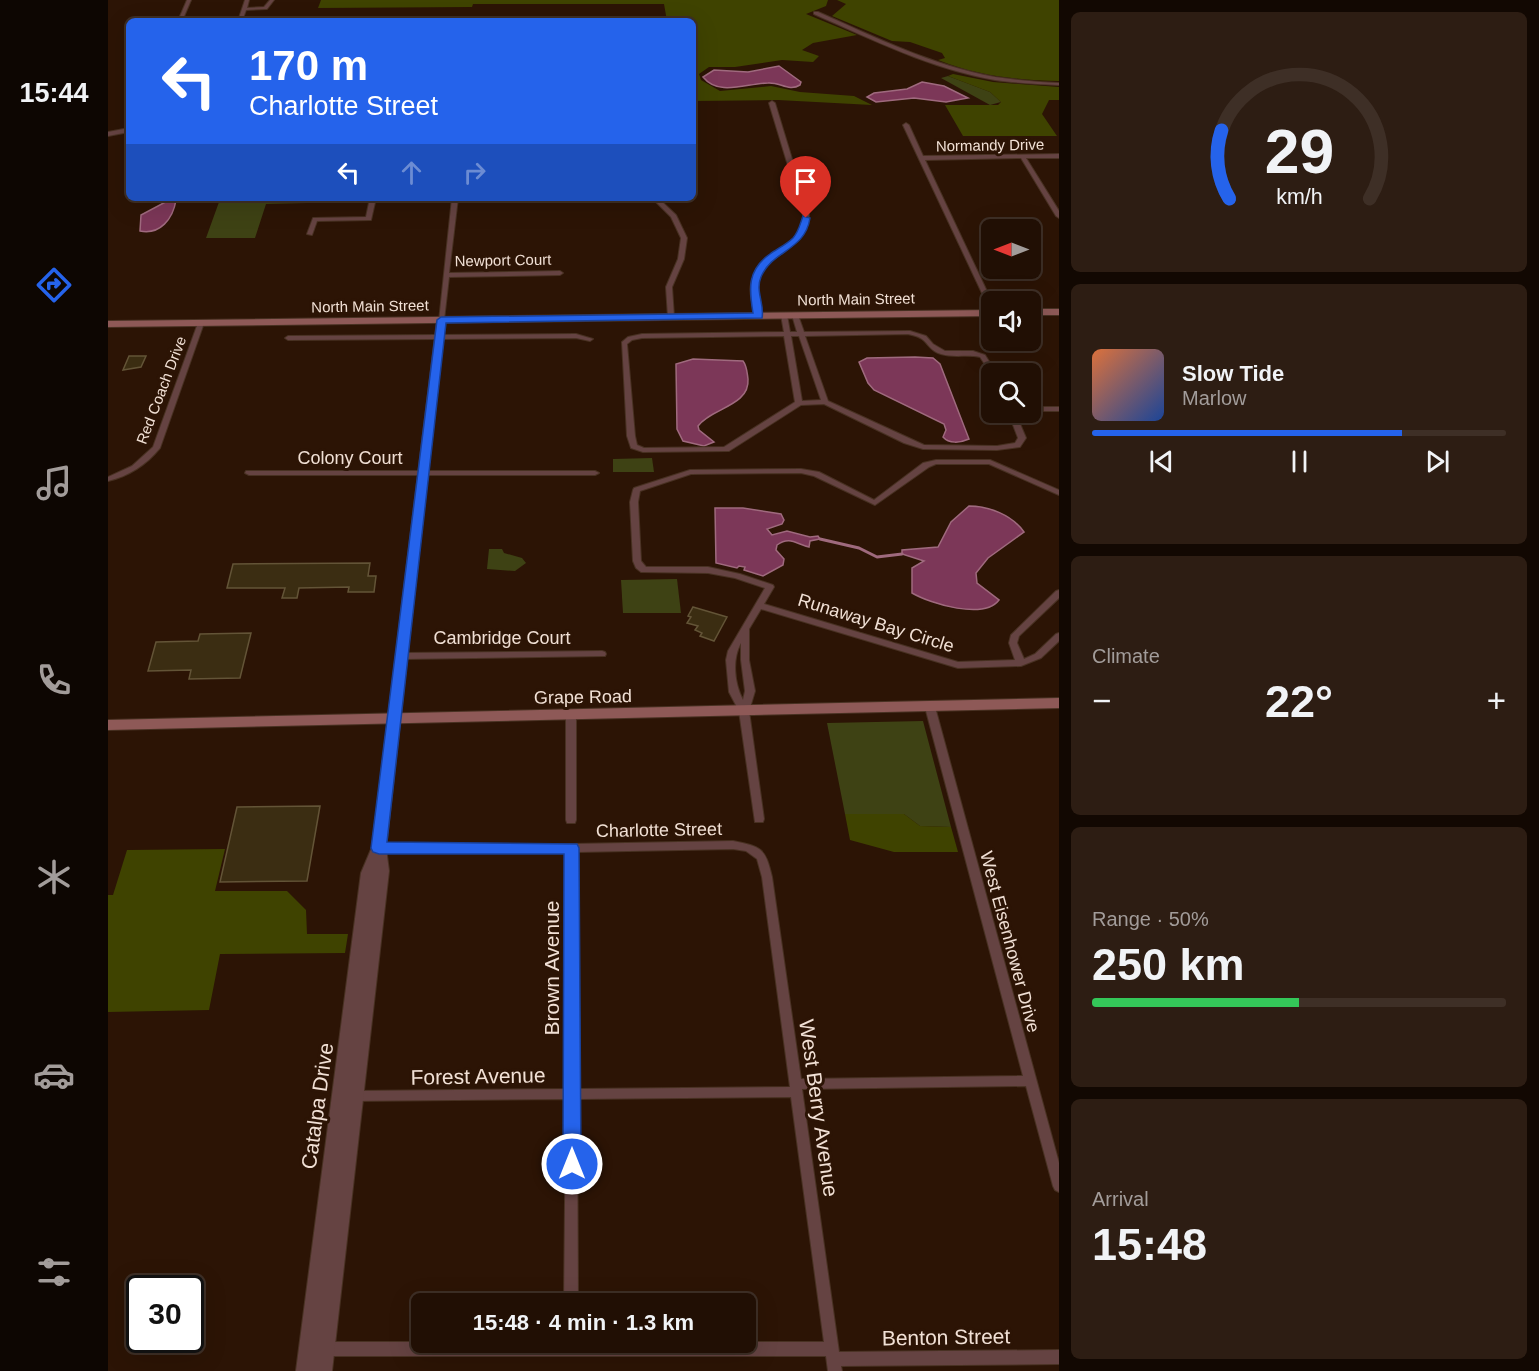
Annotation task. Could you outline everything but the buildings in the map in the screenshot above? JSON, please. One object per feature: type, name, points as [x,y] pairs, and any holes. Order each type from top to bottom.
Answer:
[{"type":"main road","name":"North Main Street","points":[[108,324],[759,316],[981,310]]},
{"type":"main road","points":[[1041,312],[1059,312]]},
{"type":"main road","name":"Grape Road","points":[[108,725],[1059,703]]},
{"type":"street","points":[[181,18],[189,0]]},
{"type":"street","points":[[242,18],[247,0]]},
{"type":"street","points":[[246,9],[265,8],[272,0]]},
{"type":"street","points":[[816,13],[952,70],[1007,81],[1059,84]]},
{"type":"street","points":[[759,316],[753,283],[760,269],[770,258],[796,241],[806,223],[806,215],[772,103]]},
{"type":"street","points":[[906,125],[983,291]]},
{"type":"street","points":[[108,134],[126,131]]},
{"type":"street","name":"Normandy Drive","points":[[922,158],[1059,156]]},
{"type":"street","points":[[1023,157],[1059,216]]},
{"type":"street","points":[[310,234],[315,219],[369,219],[372,201]]},
{"type":"street","points":[[441,320],[455,201]]},
{"type":"street","points":[[658,201],[674,216],[684,238],[681,259],[669,287],[671,317]]},
{"type":"street","name":"Newport Court","points":[[447,274],[560,273]]},
{"type":"street","points":[[784,315],[799,403]]},
{"type":"street","points":[[795,315],[825,402]]},
{"type":"street","name":"Catalpa Drive","points":[[305,1371],[382,871],[379,848],[441,320]]},
{"type":"street","name":"Red Coach Drive","points":[[108,478],[141,463],[156,448],[201,323]]},
{"type":"street","points":[[987,363],[983,356],[938,352],[930,347],[924,337],[914,333],[642,336],[626,340],[624,351],[631,436],[637,448],[726,449],[799,403],[825,402],[906,441],[934,448],[997,448],[1017,445],[1021,443],[1022,438],[1016,423]]},
{"type":"street","points":[[288,338],[576,336],[590,339]]},
{"type":"street","points":[[1047,409],[1059,409]]},
{"type":"street","points":[[759,819],[744,711],[734,692],[730,660],[732,651],[770,587],[737,576],[708,570],[654,572],[639,566],[634,502],[637,490],[701,471],[801,471],[816,474],[875,503],[926,465],[936,462],[990,462],[1059,493]]},
{"type":"street","name":"Colony Court","points":[[249,473],[595,472]]},
{"type":"street","points":[[1021,663],[1013,644],[1015,634],[1059,593]]},
{"type":"street","name":"Runaway Bay Circle","points":[[759,605],[958,665],[1021,663],[1038,656],[1059,636]]},
{"type":"street","points":[[744,711],[750,691],[745,660],[747,624]]},
{"type":"street","name":"Cambridge Court","points":[[403,656],[602,654]]},
{"type":"street","name":"West Eisenhower Drive","points":[[930,707],[1059,1186]]},
{"type":"street","points":[[570,715],[571,820]]},
{"type":"street","name":"Charlotte Street","points":[[379,848],[732,845],[758,852]]},
{"type":"street","name":"Brown Avenue","points":[[571,1293],[572,848]]},
{"type":"street","name":"West Berry Avenue","points":[[758,852],[765,865],[834,1360]]},
{"type":"street","name":"Forest Avenue","points":[[348,1096],[572,1094],[1031,1081]]},
{"type":"street","name":"Catalpa Drive","points":[[323,1371],[348,1096]]},
{"type":"street","name":"Benton Street","points":[[307,1349],[411,1348]]},
{"type":"street","name":"Benton Street","points":[[702,1353],[834,1360],[1059,1357]]},
{"type":"green space","points":[[948,76],[990,92],[1001,102],[990,105],[941,78]]},
{"type":"green space","points":[[308,201],[308,203],[266,204],[255,238],[206,238],[219,202]]},
{"type":"green space","points":[[652,458],[654,472],[613,472],[613,459]]},
{"type":"green space","points":[[489,549],[502,549],[504,553],[522,558],[526,563],[515,571],[487,569]]},
{"type":"green space","points":[[677,579],[681,613],[623,613],[621,580]]},
{"type":"green space","points":[[923,721],[951,827],[920,826],[904,814],[845,814],[827,723]]},
{"type":"shaded area","points":[[321,0],[828,0],[826,6],[806,14],[857,35],[813,43],[802,50],[819,56],[813,62],[782,60],[735,67],[709,67],[699,74],[701,80],[720,91],[771,86],[800,92],[854,96],[872,105],[778,100],[696,101],[696,18],[666,18],[664,4],[473,4],[472,7],[318,8]]},
{"type":"shaded area","points":[[837,0],[1059,0],[1059,81],[998,76],[968,70],[938,60],[945,58],[942,53],[910,42],[892,41],[832,16],[846,4]]},
{"type":"shaded area","points":[[779,66],[801,82],[800,85],[792,88],[768,83],[725,88],[710,83],[703,77],[714,70],[748,72]]},
{"type":"shaded area","points":[[953,74],[993,82],[1059,87],[1059,100],[1049,100],[1042,114],[1057,136],[963,136],[945,105],[998,105],[1001,102],[990,92],[948,76]]},
{"type":"shaded area","points":[[922,82],[944,86],[968,98],[946,102],[914,98],[876,102],[867,97],[874,93],[907,89]]},
{"type":"shaded area","points":[[167,201],[176,201],[169,219],[154,231],[140,231],[141,215]]},
{"type":"shaded area","points":[[867,358],[933,358],[940,364],[969,439],[958,442],[948,441],[943,437],[946,430],[944,424],[874,390],[868,383],[859,362]]},
{"type":"shaded area","points":[[693,359],[743,361],[748,379],[743,395],[698,426],[699,430],[714,442],[704,446],[683,441],[677,429],[676,364]]},
{"type":"shaded area","points":[[969,506],[984,508],[1007,516],[1024,532],[988,558],[976,573],[977,583],[999,600],[992,606],[982,609],[957,608],[932,602],[912,593],[912,568],[924,561],[902,554],[902,550],[938,547],[951,522]]},
{"type":"shaded area","points":[[715,508],[743,508],[781,514],[784,520],[782,524],[767,529],[772,535],[787,531],[810,537],[818,536],[820,539],[810,541],[809,547],[789,541],[777,545],[776,550],[784,559],[783,565],[763,576],[744,570],[745,567],[737,568],[716,563]]},
{"type":"shaded area","points":[[845,814],[904,814],[920,826],[951,827],[958,852],[894,852],[850,840]]},
{"type":"shaded area","points":[[225,849],[215,891],[287,891],[306,910],[307,934],[348,934],[345,953],[220,954],[209,1010],[108,1012],[108,895],[113,895],[127,850]]},
{"type":"waterway","points":[[820,539],[859,548],[877,557],[902,554]]},
{"type":"route","points":[[572,1164],[572,848],[379,848],[441,320],[759,316],[753,283],[756,276],[770,258],[796,241],[804,229],[806,218]]}]
